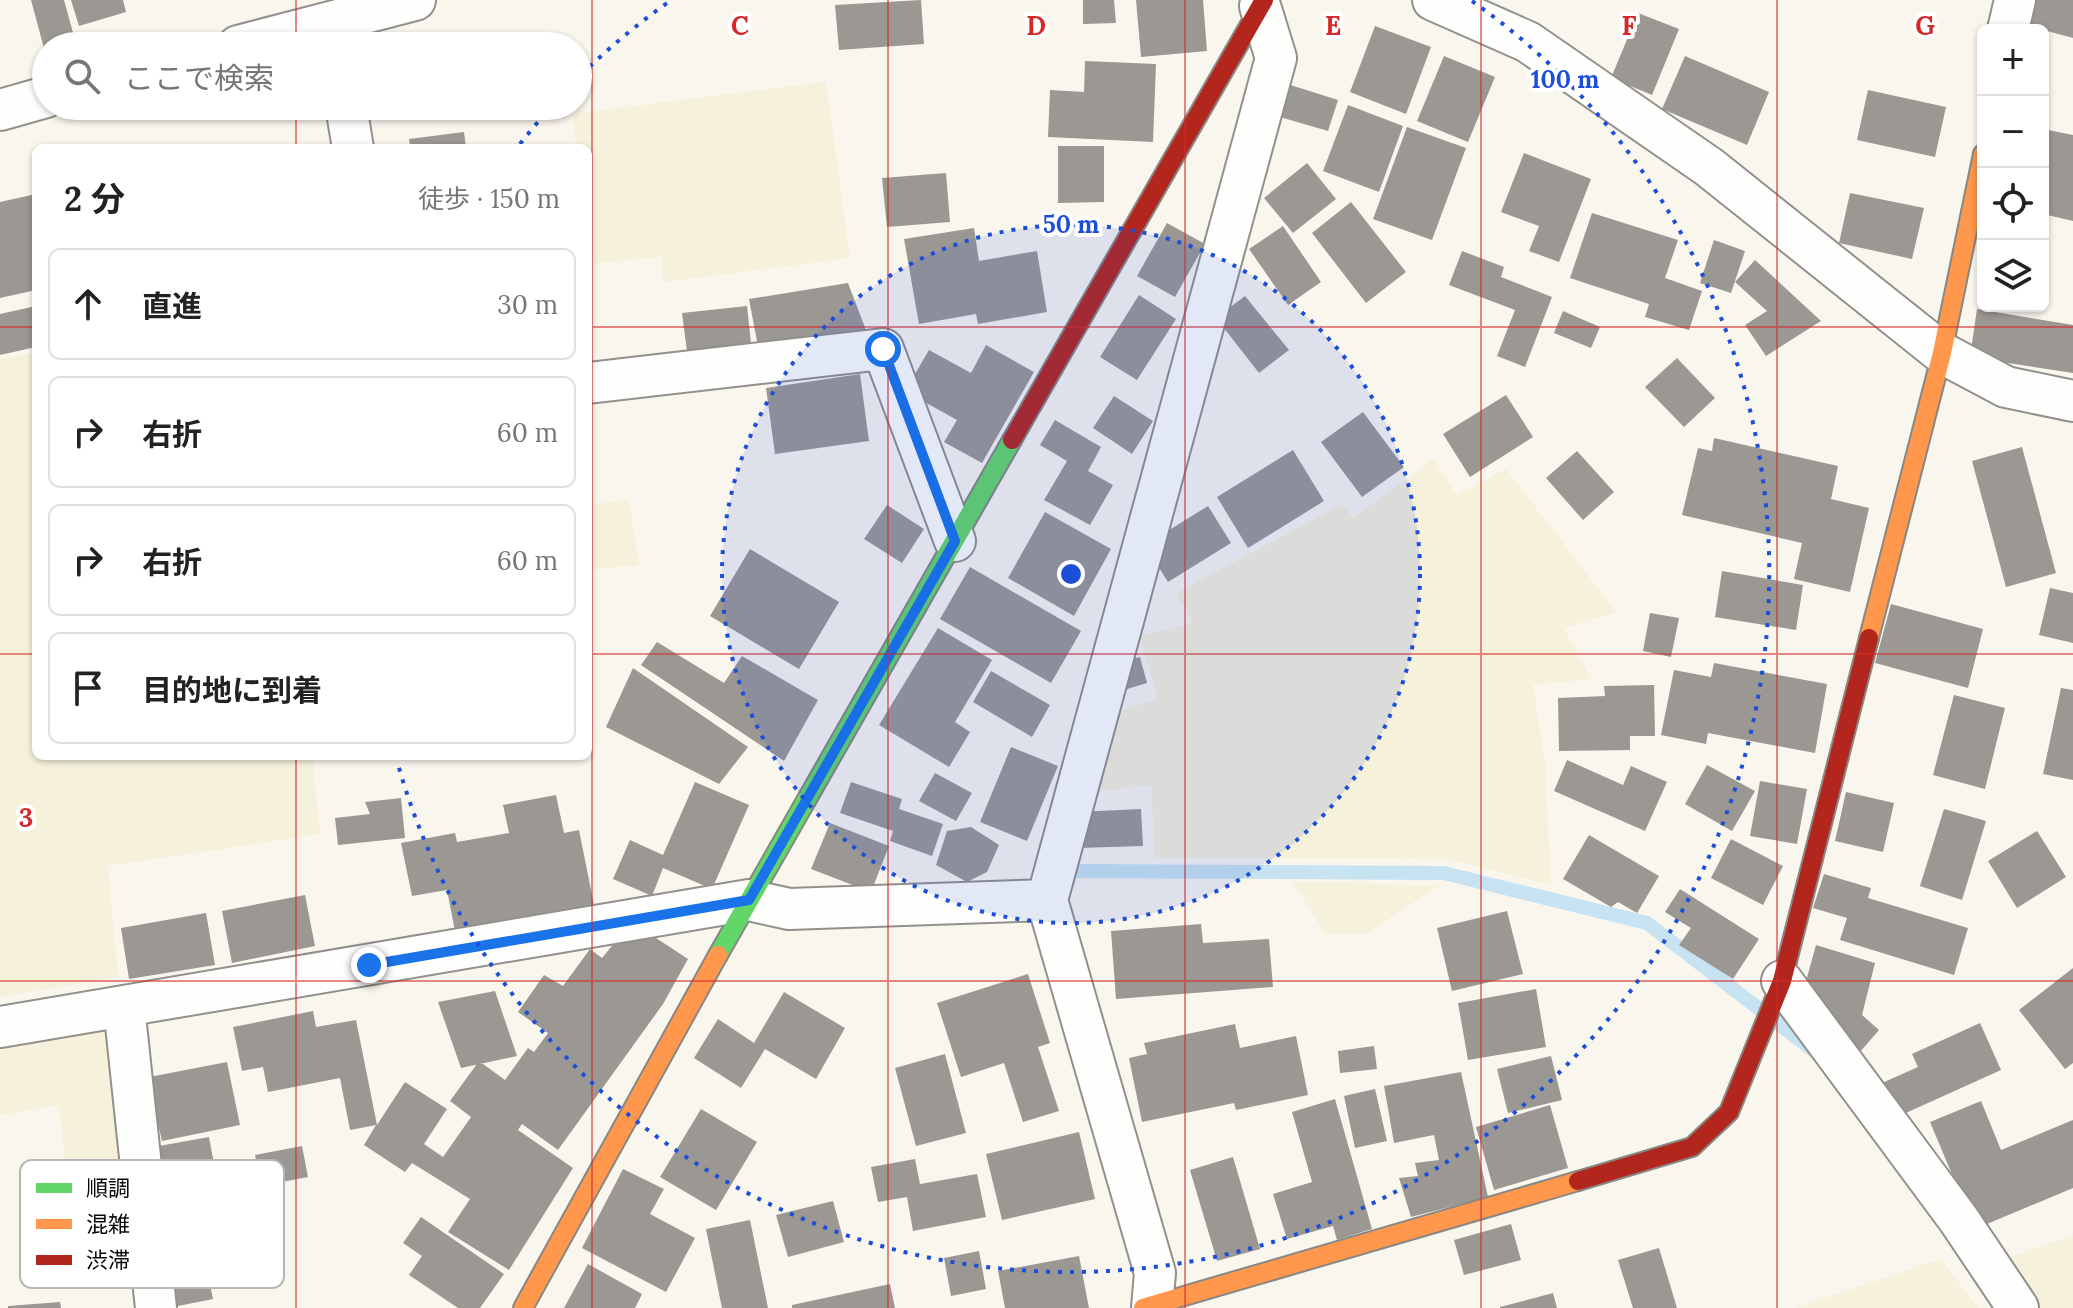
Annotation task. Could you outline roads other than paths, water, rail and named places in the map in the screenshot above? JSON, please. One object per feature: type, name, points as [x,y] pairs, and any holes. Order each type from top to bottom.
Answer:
[{"type":"street","points":[[339,32],[415,0]]},
{"type":"street","points":[[1433,0],[1528,42],[1683,149],[1942,353],[2006,387],[2073,401]]},
{"type":"street","points":[[2009,24],[2015,0]]},
{"type":"street","points":[[1262,3],[1276,58],[1047,900],[1155,1273],[1149,1307],[1692,1147],[1729,1112],[1782,981],[1942,353],[1980,168]]},
{"type":"street","points":[[523,1308],[749,900],[1262,3]]},
{"type":"street","points":[[0,110],[32,101]]},
{"type":"street","points":[[348,120],[352,144]]},
{"type":"street","points":[[592,383],[883,349],[955,541]]},
{"type":"street","points":[[0,1027],[749,900],[789,909],[1047,900]]},
{"type":"street","points":[[1782,981],[1959,1220],[2018,1308]]},
{"type":"street","points":[[124,1006],[140,1160]]},
{"type":"street","points":[[154,1288],[156,1308]]},
{"type":"waterway","points":[[1058,876],[1068,871],[1444,873],[1647,923],[1818,1054]]}]
